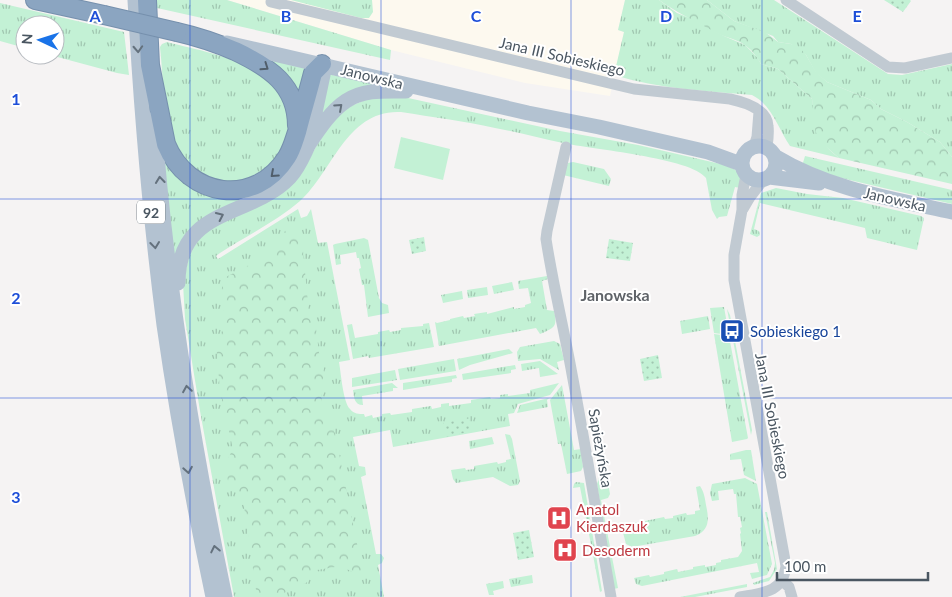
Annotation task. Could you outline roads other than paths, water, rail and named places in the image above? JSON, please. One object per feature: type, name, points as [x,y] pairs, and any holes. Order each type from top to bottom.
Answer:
[{"type":"highway","name":"Janowska","points":[[35,0],[206,38]]},
{"type":"highway","points":[[146,0],[150,64],[162,130],[170,156],[181,170],[198,183],[226,190],[244,189],[261,183],[275,173],[284,163],[292,149],[313,73],[322,64]]},
{"type":"highway","points":[[206,38],[257,62],[276,75],[292,99],[297,119],[297,132]]},
{"type":"main road","points":[[65,0],[104,15]]},
{"type":"main road","name":"92","points":[[135,0],[143,132],[161,296],[195,511],[213,597]]},
{"type":"main road","name":"Janowska","points":[[206,38],[435,92],[708,152],[724,152],[755,157],[792,167],[838,186]]},
{"type":"main road","name":"92","points":[[150,64],[162,201],[181,350],[200,470],[225,597]]},
{"type":"main road","points":[[309,145],[323,75],[322,64]]},
{"type":"main road","points":[[181,350],[178,276],[181,258],[188,243],[199,230],[214,219],[252,202],[280,186],[298,167],[309,145],[334,111],[352,97],[365,93],[384,91],[435,92]]},
{"type":"main road","points":[[755,157],[776,168],[766,178]]},
{"type":"main road","name":"Janowska","points":[[755,157],[754,180],[766,178],[838,186],[952,212]]},
{"type":"street","points":[[786,0],[888,68],[905,68],[952,58]]},
{"type":"street","name":"Jana III Sobieskiego","points":[[271,2],[634,89],[730,99],[746,103],[766,118],[768,124],[742,195],[742,210],[734,254],[734,280],[785,559],[785,574],[782,580]]},
{"type":"street","name":"Sapieżyńska","points":[[566,147],[546,235],[611,597]]},
{"type":"street","name":"Jana III Sobieskiego","points":[[742,210],[766,178]]},
{"type":"street","points":[[740,597],[772,590],[782,580],[789,587],[792,597]]},
{"type":"place","name":"Sobieskiego 1","points":[[732,331]]},
{"type":"place","name":"Anatol Kierdaszuk","points":[[559,518]]},
{"type":"place","name":"Desoderm","points":[[565,550]]},
{"type":"district","name":"Janowska","points":[[615,294]]}]
